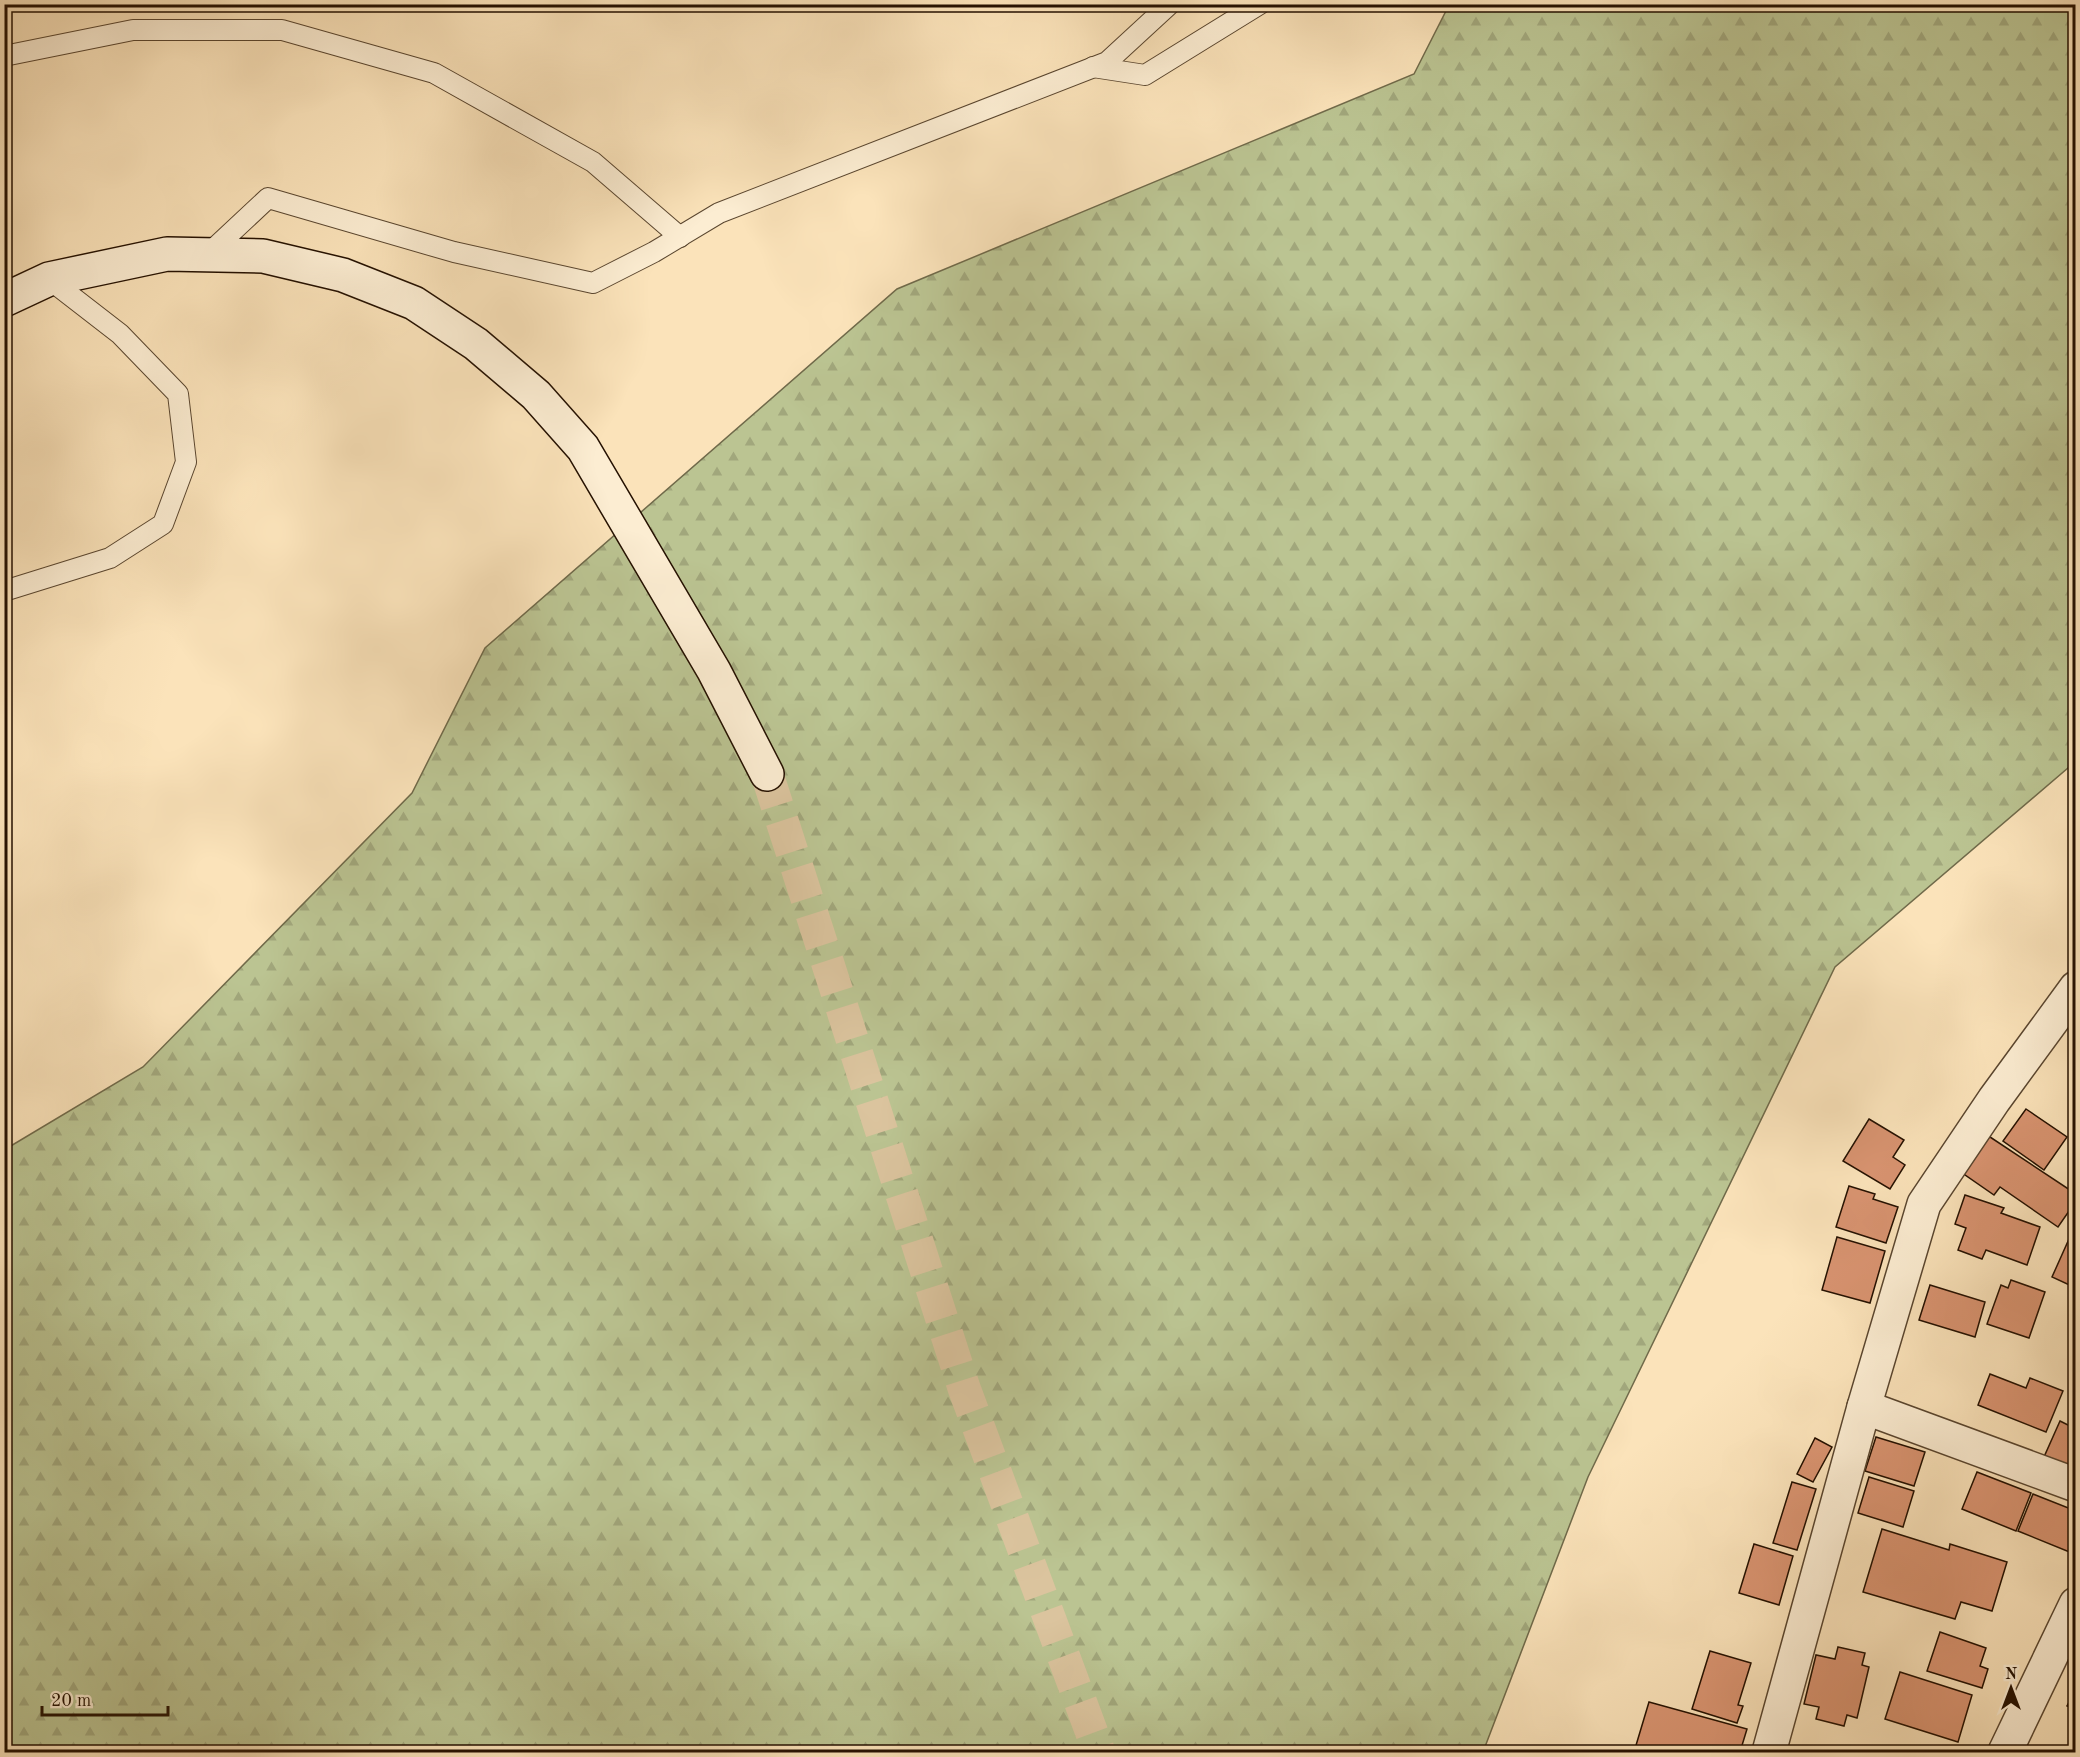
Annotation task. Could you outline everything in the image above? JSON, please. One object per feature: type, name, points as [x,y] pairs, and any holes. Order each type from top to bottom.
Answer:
[{"type":"street","points":[[4,300],[49,279],[167,254],[263,256],[343,275],[414,303],[477,344],[536,395],[583,448],[614,495],[714,671],[766,774]]},
{"type":"street","points":[[1769,1752],[1864,1407],[1924,1204],[1994,1100],[2076,988]]},
{"type":"street","points":[[1864,1407],[2076,1485]]},
{"type":"street","points":[[2005,1752],[2076,1604]]},
{"type":"lane","points":[[207,255],[268,198],[454,252],[593,283],[680,237],[719,213],[1107,62],[1170,4]]},
{"type":"lane","points":[[1093,67],[1145,75],[1260,4]]},
{"type":"lane","points":[[4,56],[133,30],[282,30],[434,74],[593,162],[680,237]]},
{"type":"lane","points":[[4,591],[110,558],[163,524],[186,462],[178,394],[120,333],[49,279]]},
{"type":"green space","points":[[1449,5],[2075,5],[2075,762],[1835,967],[1588,1477],[1483,1752],[5,1752],[4,1150],[143,1067],[412,793],[485,648],[897,289],[1414,74]]},
{"type":"building","points":[[2026,1109],[2067,1137],[2044,1170],[2003,1141]]},
{"type":"building","points":[[1869,1119],[1904,1140],[1893,1157],[1905,1165],[1890,1189],[1843,1161]]},
{"type":"building","points":[[1984,1133],[2076,1194],[2076,1201],[2058,1227],[2000,1187],[1994,1195],[1958,1170]]},
{"type":"building","points":[[1849,1186],[1875,1194],[1873,1199],[1898,1207],[1886,1243],[1836,1227]]},
{"type":"building","points":[[1965,1195],[2004,1208],[2001,1213],[2040,1227],[2027,1265],[1986,1250],[1982,1259],[1958,1250],[1966,1228],[1955,1224]]},
{"type":"building","points":[[1837,1237],[1885,1251],[1870,1303],[1822,1290]]},
{"type":"building","points":[[2069,1239],[2076,1242],[2076,1288],[2052,1277]]},
{"type":"building","points":[[2011,1280],[2045,1292],[2029,1338],[1987,1324],[2001,1285],[2008,1288]]},
{"type":"building","points":[[1930,1285],[1985,1302],[1975,1337],[1919,1320]]},
{"type":"building","points":[[1990,1374],[2026,1388],[2030,1378],[2063,1391],[2046,1432],[1978,1405]]},
{"type":"building","points":[[2060,1421],[2076,1429],[2076,1472],[2044,1457]]},
{"type":"building","points":[[1876,1437],[1925,1452],[1914,1486],[1865,1471]]},
{"type":"building","points":[[1815,1438],[1832,1447],[1813,1482],[1797,1474]]},
{"type":"building","points":[[1977,1472],[2031,1493],[2016,1531],[1962,1509]]},
{"type":"building","points":[[1869,1477],[1914,1491],[1903,1527],[1858,1513]]},
{"type":"building","points":[[1792,1482],[1816,1489],[1797,1550],[1773,1543]]},
{"type":"building","points":[[2033,1494],[2076,1511],[2076,1545],[2072,1553],[2018,1531]]},
{"type":"building","points":[[1882,1529],[1949,1550],[1950,1544],[2007,1562],[1992,1611],[1961,1602],[1955,1619],[1863,1592]]},
{"type":"building","points":[[1754,1544],[1793,1556],[1779,1605],[1739,1593]]},
{"type":"building","points":[[1940,1632],[1986,1648],[1980,1666],[1988,1669],[1982,1688],[1927,1671]]},
{"type":"building","points":[[1838,1647],[1865,1653],[1862,1665],[1869,1667],[1857,1718],[1847,1715],[1844,1726],[1816,1719],[1819,1707],[1804,1704],[1816,1655],[1835,1659]]},
{"type":"building","points":[[1710,1651],[1751,1663],[1738,1705],[1743,1706],[1737,1723],[1692,1709]]},
{"type":"building","points":[[1900,1672],[1972,1695],[1958,1742],[1885,1719]]},
{"type":"building","points":[[2076,1689],[2076,1710],[2067,1706]]},
{"type":"building","points":[[1649,1702],[1747,1729],[1740,1752],[1634,1752]]},
{"type":"tunnel","points":[[767,774],[964,1388],[1099,1752]]}]
